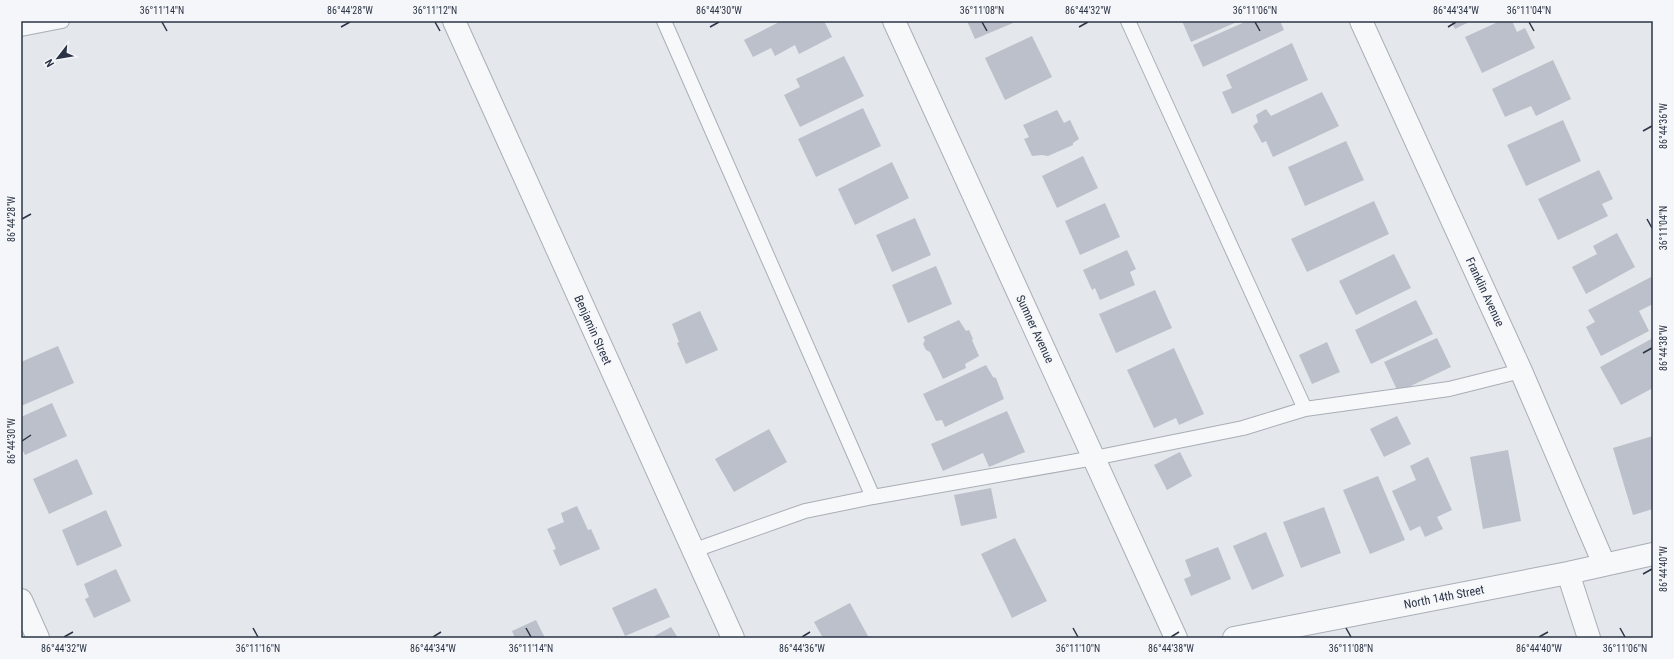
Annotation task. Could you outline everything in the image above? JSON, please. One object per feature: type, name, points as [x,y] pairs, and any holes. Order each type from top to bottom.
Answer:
[{"type":"street","name":"Benjamin Street","points":[[454,21],[733,638]]},
{"type":"street","name":"Sumner Avenue","points":[[894,21],[1176,638]]},
{"type":"street","name":"Franklin Avenue","points":[[1361,21],[1521,371],[1604,564]]},
{"type":"street","name":"North 14th Street","points":[[1234,638],[1568,573],[1653,554]]},
{"type":"street","points":[[1568,573],[1589,638]]},
{"type":"street","points":[[21,600],[38,638]]},
{"type":"lane","points":[[21,29],[62,21]]},
{"type":"lane","points":[[664,21],[873,497]]},
{"type":"lane","points":[[1128,21],[1305,409]]},
{"type":"lane","points":[[692,550],[805,512],[873,497],[1094,458],[1243,428],[1305,409],[1449,389],[1521,371]]},
{"type":"building","points":[[781,21],[824,21],[832,37],[799,54],[795,45],[775,56],[771,48],[753,57],[744,40]]},
{"type":"building","points":[[967,21],[1012,21],[1013,23],[975,39]]},
{"type":"building","points":[[1182,21],[1239,21],[1191,42]]},
{"type":"building","points":[[1247,21],[1280,21],[1284,30],[1203,67],[1193,45]]},
{"type":"building","points":[[1451,21],[1471,21],[1455,29]]},
{"type":"building","points":[[1500,21],[1512,21],[1517,32],[1525,28],[1535,48],[1482,73],[1465,37]]},
{"type":"building","points":[[1032,36],[1052,77],[1005,100],[985,58]]},
{"type":"building","points":[[1292,43],[1308,80],[1232,114],[1222,92],[1232,88],[1226,75]]},
{"type":"building","points":[[844,56],[864,96],[800,127],[784,95],[800,87],[796,79]]},
{"type":"building","points":[[1553,60],[1571,99],[1536,116],[1531,106],[1505,117],[1492,89]]},
{"type":"building","points":[[1322,92],[1339,126],[1273,157],[1266,141],[1262,143],[1253,126],[1258,122],[1256,115],[1266,109],[1271,116]]},
{"type":"building","points":[[863,108],[881,146],[816,177],[798,139]]},
{"type":"building","points":[[1057,110],[1064,123],[1070,120],[1079,139],[1073,143],[1073,145],[1048,156],[1032,156],[1024,139],[1029,137],[1023,125]]},
{"type":"building","points":[[1563,120],[1581,161],[1526,186],[1507,145]]},
{"type":"building","points":[[1346,141],[1364,180],[1305,206],[1288,167]]},
{"type":"building","points":[[1083,156],[1098,188],[1057,208],[1042,176]]},
{"type":"building","points":[[892,162],[909,198],[855,225],[838,189]]},
{"type":"building","points":[[1599,170],[1613,199],[1602,204],[1608,216],[1558,240],[1538,199]]},
{"type":"building","points":[[1374,201],[1389,234],[1307,272],[1291,239]]},
{"type":"building","points":[[1105,203],[1120,237],[1080,255],[1065,221]]},
{"type":"building","points":[[915,218],[931,255],[892,272],[876,235]]},
{"type":"building","points":[[1617,233],[1635,267],[1586,294],[1572,267],[1597,254],[1593,246]]},
{"type":"building","points":[[1127,250],[1136,269],[1130,272],[1135,285],[1100,300],[1095,288],[1092,290],[1083,270]]},
{"type":"building","points":[[1394,254],[1411,288],[1356,315],[1339,281]]},
{"type":"building","points":[[936,266],[952,304],[908,323],[892,285]]},
{"type":"building","points":[[1651,277],[1653,282],[1653,304],[1639,311],[1649,331],[1601,356],[1586,327],[1595,322],[1588,310]]},
{"type":"building","points":[[1155,290],[1172,328],[1116,353],[1099,314]]},
{"type":"building","points":[[1416,300],[1433,334],[1371,364],[1355,330]]},
{"type":"building","points":[[700,311],[718,350],[686,364],[677,343],[679,342],[672,324]]},
{"type":"building","points":[[959,320],[966,331],[969,330],[979,356],[965,364],[966,368],[943,379],[930,352],[926,350],[923,344],[925,340],[923,337]]},
{"type":"building","points":[[1437,338],[1451,367],[1398,392],[1384,362]]},
{"type":"building","points":[[1653,338],[1653,388],[1621,405],[1600,367]]},
{"type":"building","points":[[1327,342],[1340,372],[1312,384],[1299,355]]},
{"type":"building","points":[[58,346],[74,383],[21,406],[21,362]]},
{"type":"building","points":[[1174,348],[1204,414],[1179,425],[1176,418],[1154,428],[1127,370]]},
{"type":"building","points":[[986,365],[993,377],[996,378],[1004,399],[945,427],[942,420],[936,421],[923,394]]},
{"type":"building","points":[[52,403],[67,436],[25,455],[21,447],[21,417]]},
{"type":"building","points":[[1007,411],[1025,452],[989,467],[983,453],[943,471],[931,444]]},
{"type":"building","points":[[1397,416],[1411,444],[1384,457],[1370,429]]},
{"type":"building","points":[[769,429],[787,462],[734,492],[715,459]]},
{"type":"building","points":[[1653,436],[1653,509],[1633,515],[1613,448]]},
{"type":"building","points":[[1508,450],[1521,521],[1483,529],[1470,457]]},
{"type":"building","points":[[1180,452],[1192,476],[1167,490],[1154,465]]},
{"type":"building","points":[[1428,457],[1452,510],[1437,517],[1443,529],[1425,537],[1420,526],[1410,531],[1392,491],[1416,480],[1410,466]]},
{"type":"building","points":[[77,459],[93,494],[49,514],[33,479]]},
{"type":"building","points":[[1378,476],[1405,540],[1370,554],[1343,490]]},
{"type":"building","points":[[991,488],[997,518],[961,526],[954,495]]},
{"type":"building","points":[[577,506],[588,530],[591,529],[600,549],[560,566],[553,550],[556,549],[547,529],[564,522],[561,513]]},
{"type":"building","points":[[1324,507],[1341,553],[1301,568],[1283,522]]},
{"type":"building","points":[[106,510],[122,546],[77,566],[62,530]]},
{"type":"building","points":[[1266,532],[1284,576],[1252,590],[1233,546]]},
{"type":"building","points":[[1015,538],[1047,601],[1012,618],[981,554]]},
{"type":"building","points":[[1218,547],[1231,579],[1191,596],[1184,579],[1191,576],[1185,560]]},
{"type":"building","points":[[116,569],[131,601],[94,618],[85,599],[89,597],[84,584]]},
{"type":"building","points":[[656,588],[670,617],[625,636],[612,608]]},
{"type":"building","points":[[850,603],[869,638],[823,638],[814,622]]},
{"type":"building","points":[[536,620],[545,638],[515,638],[512,631]]},
{"type":"building","points":[[671,627],[678,638],[651,638]]}]
